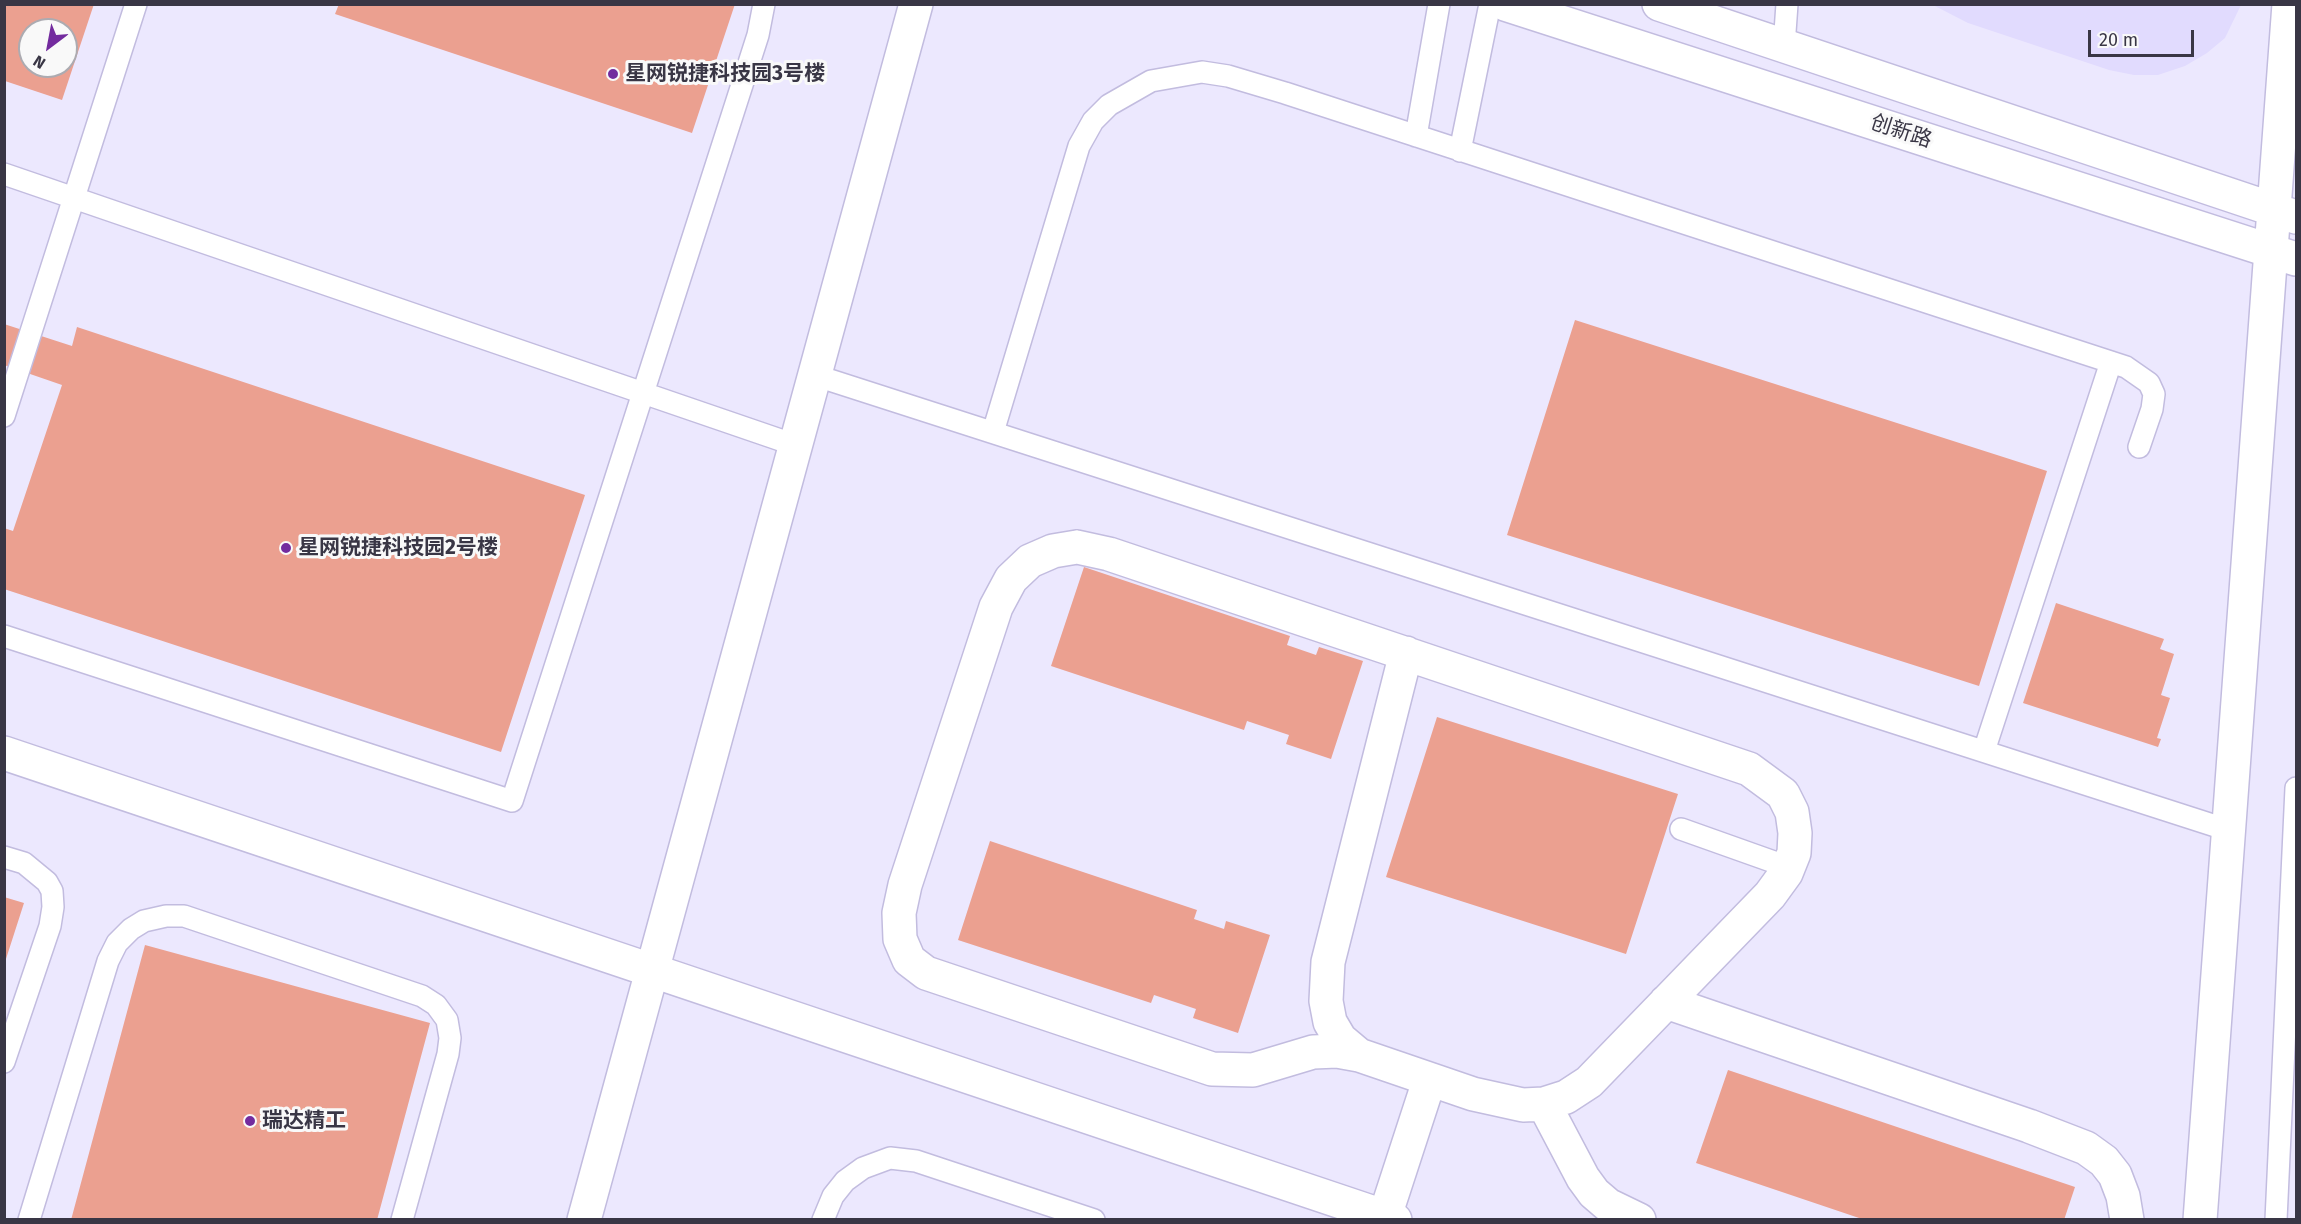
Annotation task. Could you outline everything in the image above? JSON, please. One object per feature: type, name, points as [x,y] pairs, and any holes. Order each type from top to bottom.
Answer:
[{"type":"street","points":[[584,1220],[916,4]]},
{"type":"street","name":"创新路","points":[[1505,4],[2283,255]]},
{"type":"street","points":[[1659,4],[2285,213]]},
{"type":"street","points":[[2200,1220],[2228,830],[2283,255],[2289,4]]},
{"type":"street","points":[[1077,547],[1109,554],[1749,769],[1782,794],[1792,812],[1795,833],[1794,853],[1788,867],[1770,895],[1589,1082],[1566,1097],[1545,1104],[1503,1102],[1429,1081],[1359,1055],[1337,1051],[1313,1052],[1253,1070],[1212,1069],[926,973],[909,960],[900,939],[899,913],[905,885],[996,607],[1011,579],[1030,561],[1053,551],[1077,547]]},
{"type":"street","points":[[1359,1055],[1340,1039],[1330,1022],[1326,1001],[1328,963],[1406,653]]},
{"type":"street","points":[[4,753],[1381,1217],[1429,1081]]},
{"type":"street","points":[[1666,1002],[2039,1129],[2086,1148],[2104,1161],[2115,1175],[2123,1197],[2127,1220]]},
{"type":"street","points":[[1545,1104],[1583,1178],[1594,1193],[1608,1205],[1639,1220]]},
{"type":"lane","points":[[4,416],[136,4]]},
{"type":"lane","points":[[4,636],[512,801],[758,35],[764,4]]},
{"type":"lane","points":[[1416,136],[1439,4]]},
{"type":"lane","points":[[1460,151],[1490,4]]},
{"type":"lane","points":[[1784,46],[1787,4]]},
{"type":"lane","points":[[993,432],[1079,146],[1093,121],[1109,105],[1151,81],[1202,72],[1228,76],[2111,362],[2138,374],[2149,383],[2154,394],[2152,409],[2139,447]]},
{"type":"lane","points":[[4,174],[795,445]]},
{"type":"lane","points":[[1984,752],[2111,362]]},
{"type":"lane","points":[[814,375],[2228,830]]},
{"type":"lane","points":[[2276,1220],[2288,1177],[2296,788]]},
{"type":"lane","points":[[1681,829],[1788,867]]},
{"type":"lane","points":[[4,857],[24,863],[47,882],[52,891],[53,907],[50,926],[4,1062]]},
{"type":"lane","points":[[29,1220],[108,961],[117,943],[131,929],[144,921],[166,916],[184,916],[422,996],[436,1005],[447,1020],[450,1038],[448,1054],[402,1220]]},
{"type":"lane","points":[[823,1220],[833,1196],[845,1181],[863,1168],[890,1158],[916,1161],[1094,1220]]},
{"type":"shaded area","points":[[1933,5],[2241,5],[2225,38],[2207,53],[2185,66],[2158,75],[2134,75],[2109,70],[1968,23]]},
{"type":"building","points":[[5,4],[94,4],[78,52],[78,18],[18,18],[18,78],[69,78],[62,100],[5,81]]},
{"type":"building","name":"星网锐捷科技园3号楼","points":[[339,4],[735,4],[692,133],[335,14]]},
{"type":"building","points":[[1575,320],[2047,471],[1979,686],[1507,535]]},
{"type":"building","name":"星网锐捷科技园2号楼","points":[[4,324],[72,346],[77,327],[585,495],[501,752],[4,589],[4,528],[13,531],[62,385],[4,365]]},
{"type":"building","points":[[1084,567],[1290,636],[1287,645],[1316,655],[1319,647],[1363,661],[1331,759],[1286,744],[1289,735],[1247,721],[1244,730],[1051,666]]},
{"type":"building","points":[[2056,603],[2164,639],[2160,649],[2174,654],[2161,695],[2170,698],[2157,738],[2161,739],[2158,747],[2023,703]]},
{"type":"building","points":[[1437,717],[1678,794],[1626,954],[1386,877]]},
{"type":"building","points":[[990,841],[1197,910],[1194,919],[1224,929],[1226,921],[1270,935],[1238,1033],[1193,1018],[1196,1009],[1154,995],[1151,1003],[958,940]]},
{"type":"building","points":[[4,897],[24,903],[5,962],[4,962]]},
{"type":"building","name":"瑞达精工","points":[[145,945],[430,1023],[377,1220],[71,1220]]},
{"type":"building","points":[[1728,1070],[2075,1187],[2064,1220],[1865,1220],[1696,1163]]},
{"type":"place","name":"星网锐捷科技园3号楼","points":[[613,74]]},
{"type":"place","name":"星网锐捷科技园2号楼","points":[[286,548]]},
{"type":"place","name":"瑞达精工","points":[[250,1121]]}]
